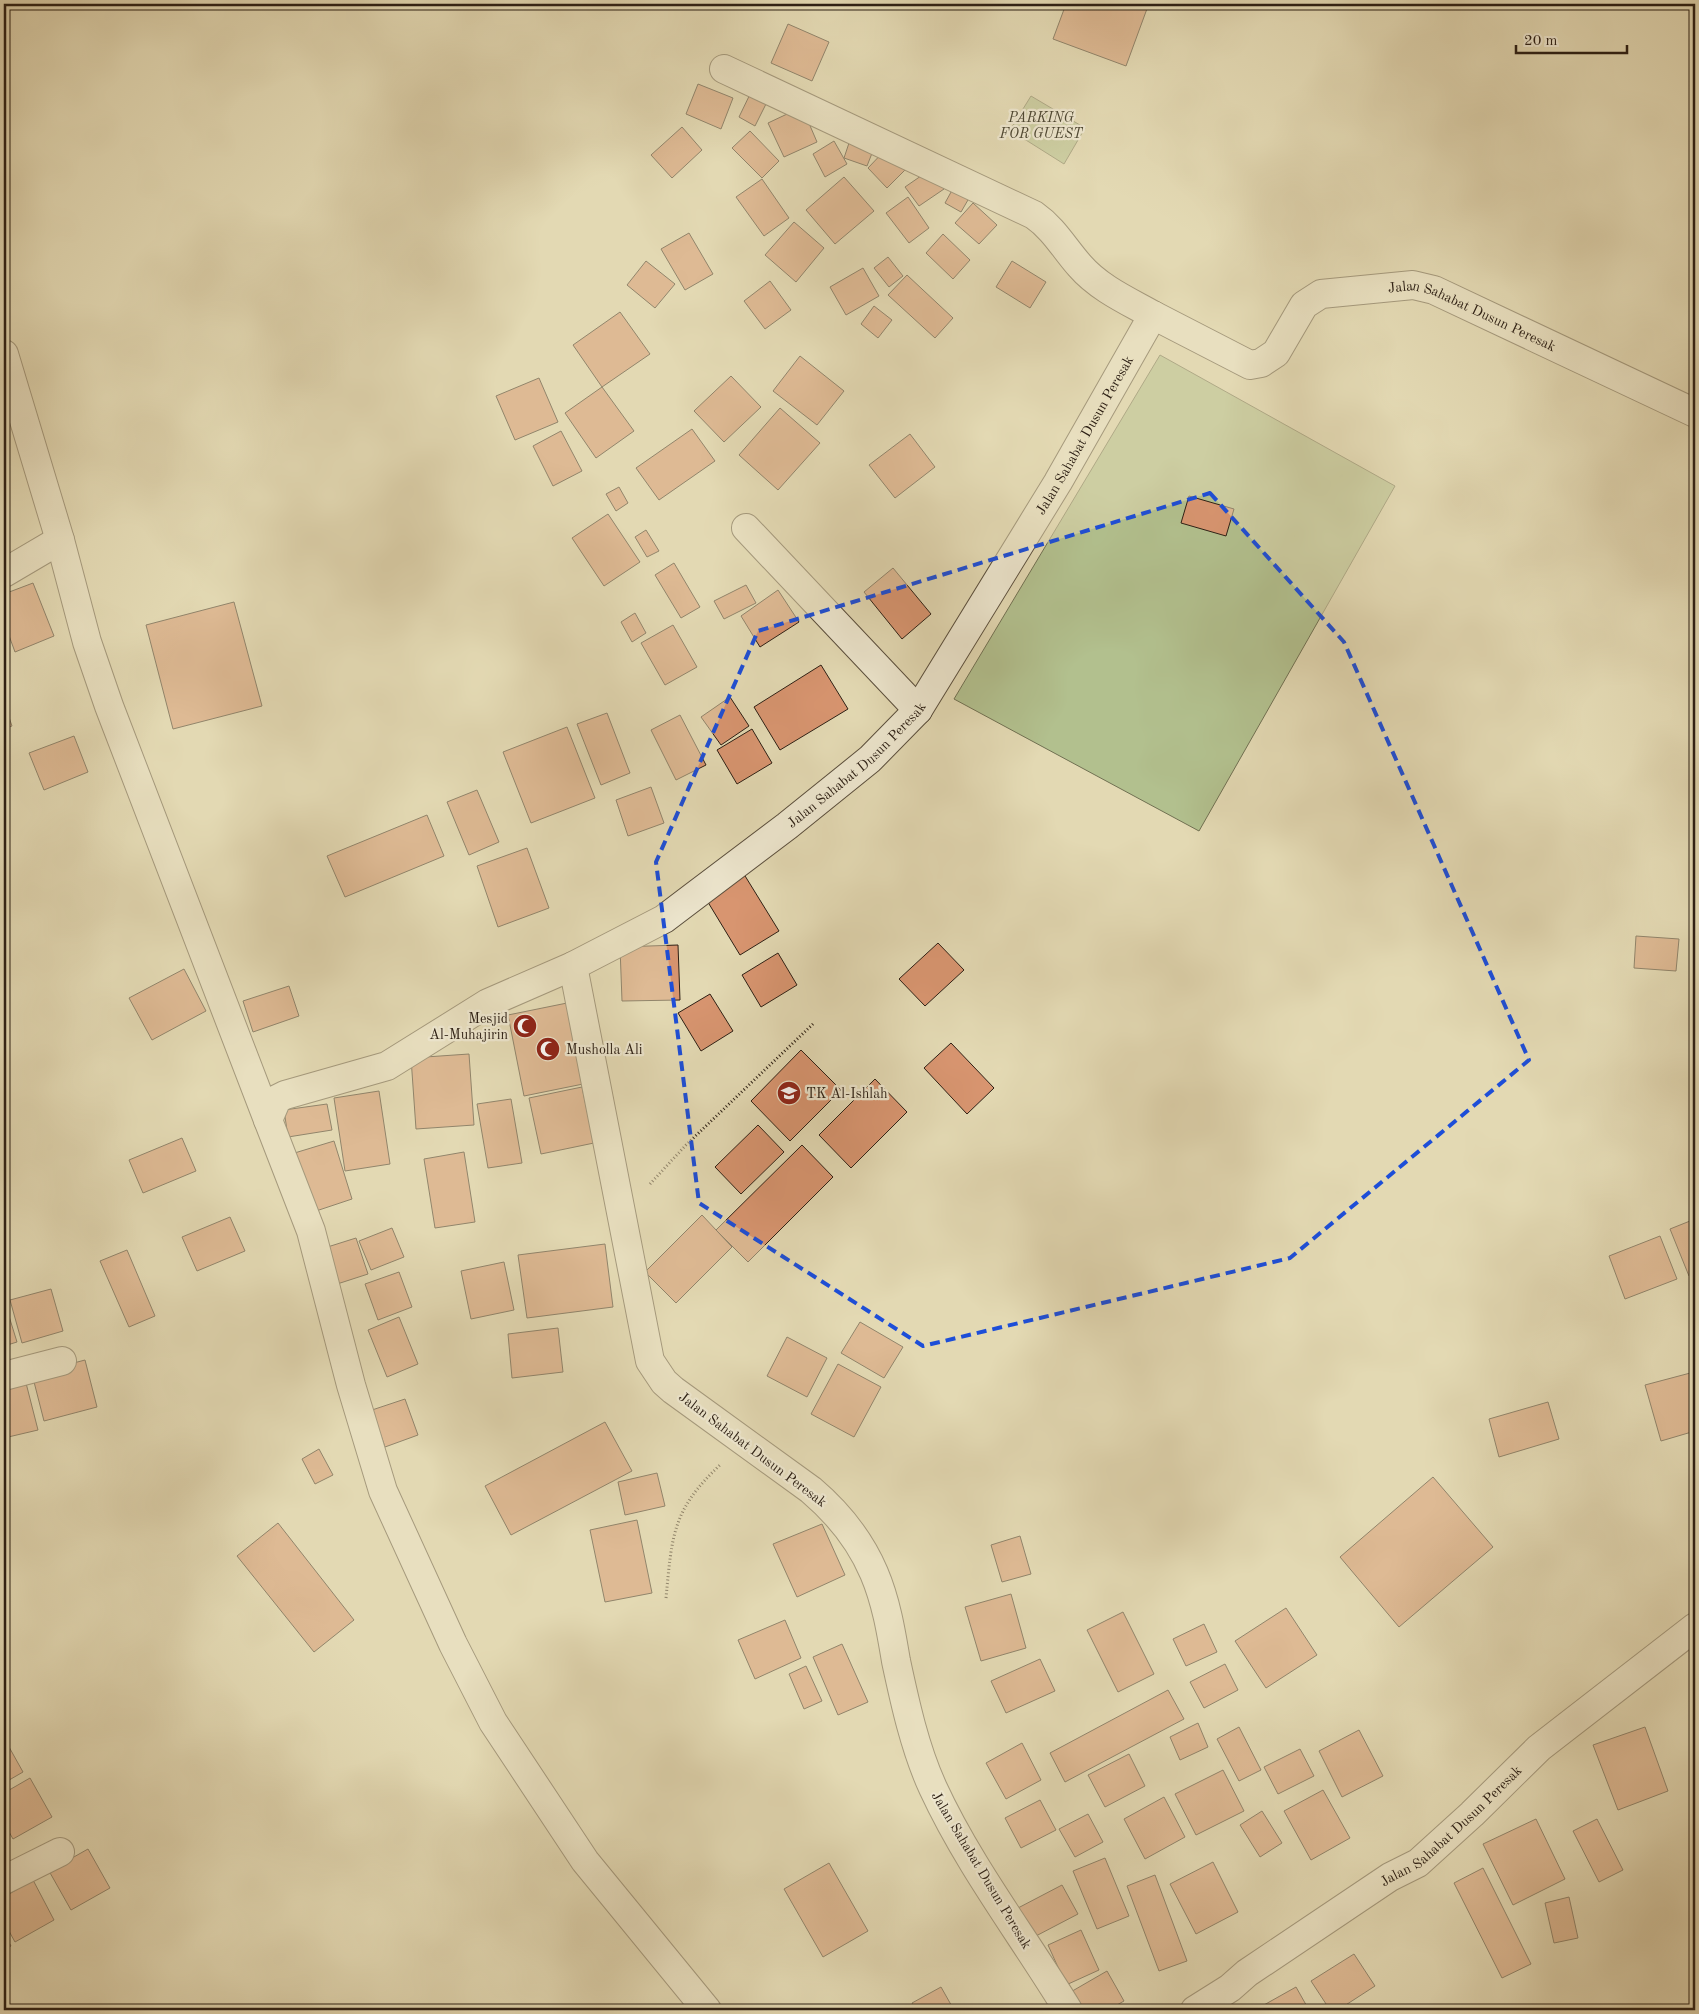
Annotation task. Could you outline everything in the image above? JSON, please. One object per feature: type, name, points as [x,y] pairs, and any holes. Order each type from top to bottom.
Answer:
[{"type":"street","points":[[724,69],[1034,215],[1048,225],[1080,267],[1100,284],[1153,315]]},
{"type":"street","name":"Jalan Sahabat Dusun Peresak","points":[[268,1120],[277,1099],[387,1066],[488,1003],[573,966],[664,919],[781,831],[870,759],[918,710],[1058,482],[1153,315],[1250,365],[1262,363],[1276,353],[1304,305],[1321,294],[1413,285],[1434,290],[1695,413]]},
{"type":"street","points":[[4,354],[60,540],[87,642],[109,706],[311,1231],[351,1385],[384,1491],[453,1644],[493,1722],[585,1861],[634,1924],[707,2010]]},
{"type":"street","points":[[746,528],[918,710]]},
{"type":"street","points":[[4,573],[60,540]]},
{"type":"street","name":"Jalan Sahabat Dusun Peresak","points":[[573,966],[650,1361],[664,1382],[673,1390],[811,1490],[831,1507],[862,1549],[883,1597],[914,1733],[932,1786],[959,1837],[1068,2010]]},
{"type":"street","points":[[4,1376],[62,1361]]},
{"type":"street","name":"Jalan Sahabat Dusun Peresak","points":[[1195,2010],[1230,1988],[1247,1973],[1390,1877],[1418,1863],[1458,1827],[1538,1748],[1695,1627]]},
{"type":"street","points":[[4,1880],[60,1852]]},
{"type":"path","points":[[621,1216],[686,1145],[814,1023]]},
{"type":"path","points":[[666,1598],[671,1545],[679,1515],[701,1483],[744,1442]]},
{"type":"highlighted area","points":[[1210,493],[1344,642],[1529,1060],[1290,1258],[923,1346],[699,1203],[656,862],[758,631]]},
{"type":"green space","name":"PARKING FOR GUEST","points":[[1031,96],[1085,128],[1064,164],[1010,130]]},
{"type":"green space","points":[[1160,355],[1395,486],[1199,831],[954,699]]},
{"type":"building","points":[[1066,4],[1143,4],[1148,6],[1126,66],[1053,39]]},
{"type":"building","points":[[788,24],[829,42],[812,81],[771,63]]},
{"type":"building","points":[[698,84],[733,98],[721,129],[686,114]]},
{"type":"building","points":[[753,88],[770,96],[755,126],[739,117]]},
{"type":"building","points":[[802,107],[817,142],[784,157],[768,123]]},
{"type":"building","points":[[682,127],[702,150],[672,178],[651,155]]},
{"type":"building","points":[[750,131],[779,161],[762,178],[732,148]]},
{"type":"building","points":[[852,134],[876,143],[867,166],[844,158]]},
{"type":"building","points":[[834,141],[847,164],[825,177],[813,154]]},
{"type":"building","points":[[888,147],[909,166],[887,188],[868,168]]},
{"type":"building","points":[[931,169],[944,189],[919,206],[905,187]]},
{"type":"building","points":[[844,177],[874,211],[835,244],[806,210]]},
{"type":"building","points":[[762,179],[789,218],[764,236],[736,197]]},
{"type":"building","points":[[956,183],[972,193],[961,212],[945,203]]},
{"type":"building","points":[[908,197],[929,228],[909,243],[886,213]]},
{"type":"building","points":[[973,203],[997,225],[979,244],[955,223]]},
{"type":"building","points":[[794,222],[824,248],[796,282],[765,255]]},
{"type":"building","points":[[689,233],[713,274],[685,290],[661,249]]},
{"type":"building","points":[[943,234],[970,260],[953,279],[926,253]]},
{"type":"building","points":[[888,257],[903,276],[889,287],[874,268]]},
{"type":"building","points":[[646,261],[675,284],[655,308],[627,285]]},
{"type":"building","points":[[1012,261],[1046,282],[1030,308],[996,287]]},
{"type":"building","points":[[863,268],[879,296],[846,315],[830,287]]},
{"type":"building","points":[[907,275],[953,318],[935,338],[888,295]]},
{"type":"building","points":[[770,281],[791,310],[765,329],[744,301]]},
{"type":"building","points":[[874,306],[892,320],[878,338],[861,324]]},
{"type":"building","points":[[620,312],[650,354],[602,387],[573,345]]},
{"type":"building","points":[[800,356],[844,391],[817,425],[773,391]]},
{"type":"building","points":[[731,376],[761,407],[724,442],[694,411]]},
{"type":"building","points":[[539,378],[558,422],[515,440],[496,396]]},
{"type":"building","points":[[602,387],[634,431],[596,458],[565,413]]},
{"type":"building","points":[[780,408],[820,443],[778,490],[739,455]]},
{"type":"building","points":[[692,429],[715,461],[659,500],[636,468]]},
{"type":"building","points":[[561,431],[582,471],[553,486],[533,446]]},
{"type":"building","points":[[910,434],[935,467],[895,498],[869,465]]},
{"type":"building","points":[[619,487],[628,503],[616,511],[606,494]]},
{"type":"building","points":[[1189,496],[1234,509],[1226,536],[1181,523]]},
{"type":"building","points":[[608,514],[640,562],[604,586],[572,538]]},
{"type":"building","points":[[646,530],[659,551],[647,557],[635,537]]},
{"type":"building","points":[[674,563],[700,607],[681,618],[655,575]]},
{"type":"building","points":[[893,568],[931,614],[902,639],[864,592]]},
{"type":"building","points":[[33,583],[54,636],[15,652],[4,622],[4,594]]},
{"type":"building","points":[[746,585],[756,603],[724,619],[714,601]]},
{"type":"building","points":[[778,590],[799,622],[760,647],[741,616]]},
{"type":"building","points":[[234,602],[262,706],[173,729],[146,625]]},
{"type":"building","points":[[635,613],[646,633],[632,642],[621,622]]},
{"type":"building","points":[[673,625],[697,667],[665,685],[641,643]]},
{"type":"building","points":[[821,665],[848,709],[780,750],[754,707]]},
{"type":"building","points":[[730,697],[749,726],[721,745],[701,717]]},
{"type":"building","points":[[4,703],[12,726],[4,729]]},
{"type":"building","points":[[607,713],[630,773],[601,785],[577,724]]},
{"type":"building","points":[[680,715],[706,765],[676,780],[651,730]]},
{"type":"building","points":[[567,727],[595,798],[531,823],[503,752]]},
{"type":"building","points":[[752,729],[772,763],[737,784],[717,750]]},
{"type":"building","points":[[74,736],[88,772],[44,790],[29,753]]},
{"type":"building","points":[[651,787],[664,823],[628,836],[616,800]]},
{"type":"building","points":[[477,790],[499,842],[469,855],[447,802]]},
{"type":"building","points":[[427,815],[444,856],[345,897],[327,856]]},
{"type":"building","points":[[527,848],[549,908],[498,927],[477,866]]},
{"type":"building","points":[[742,871],[779,931],[740,955],[703,894]]},
{"type":"building","points":[[1636,936],[1679,939],[1676,971],[1634,968]]},
{"type":"building","points":[[938,943],[964,970],[925,1006],[899,979]]},
{"type":"building","points":[[678,945],[680,1000],[622,1001],[620,947]]},
{"type":"building","points":[[778,953],[797,985],[761,1007],[742,975]]},
{"type":"building","points":[[184,969],[206,1011],[152,1040],[129,998]]},
{"type":"building","points":[[289,986],[299,1016],[253,1032],[243,1001]]},
{"type":"building","points":[[710,994],[733,1031],[701,1051],[678,1013]]},
{"type":"building","name":"Musholla Ali","points":[[572,1002],[588,1083],[524,1096],[508,1015]]},
{"type":"building","points":[[951,1043],[994,1088],[967,1114],[924,1068]]},
{"type":"building","points":[[801,1050],[841,1090],[790,1141],[751,1101]]},
{"type":"building","points":[[469,1054],[474,1125],[416,1129],[411,1058]]},
{"type":"building","points":[[875,1079],[907,1112],[851,1168],[819,1135]]},
{"type":"building","points":[[582,1087],[594,1143],[541,1154],[529,1098]]},
{"type":"building","points":[[379,1091],[390,1164],[345,1171],[334,1098]]},
{"type":"building","points":[[511,1099],[522,1163],[488,1168],[477,1104]]},
{"type":"building","points":[[327,1104],[332,1130],[288,1137],[284,1110]]},
{"type":"building","points":[[758,1125],[784,1152],[741,1194],[715,1167]]},
{"type":"building","points":[[182,1138],[196,1171],[143,1193],[129,1160]]},
{"type":"building","points":[[334,1141],[352,1199],[307,1214],[288,1155]]},
{"type":"building","points":[[802,1145],[833,1177],[748,1262],[716,1230]]},
{"type":"building","points":[[464,1152],[475,1222],[435,1228],[424,1159]]},
{"type":"building","points":[[702,1215],[732,1247],[676,1303],[645,1272]]},
{"type":"building","points":[[230,1217],[245,1251],[197,1271],[182,1237]]},
{"type":"building","points":[[1695,1219],[1695,1274],[1689,1276],[1670,1229]]},
{"type":"building","points":[[392,1228],[404,1257],[371,1270],[359,1241]]},
{"type":"building","points":[[1660,1236],[1677,1279],[1625,1299],[1609,1256]]},
{"type":"building","points":[[356,1238],[368,1274],[331,1286],[318,1250]]},
{"type":"building","points":[[605,1244],[613,1307],[527,1318],[518,1255]]},
{"type":"building","points":[[127,1250],[155,1316],[129,1327],[100,1261]]},
{"type":"building","points":[[504,1262],[514,1310],[471,1319],[461,1271]]},
{"type":"building","points":[[399,1272],[412,1307],[378,1320],[365,1284]]},
{"type":"building","points":[[51,1289],[63,1331],[22,1343],[10,1300]]},
{"type":"building","points":[[4,1300],[17,1342],[4,1346]]},
{"type":"building","points":[[399,1317],[418,1364],[387,1377],[368,1330]]},
{"type":"building","points":[[860,1322],[903,1347],[884,1378],[841,1353]]},
{"type":"building","points":[[558,1328],[563,1372],[512,1378],[508,1334]]},
{"type":"building","points":[[787,1337],[827,1358],[807,1397],[767,1376]]},
{"type":"building","points":[[85,1360],[97,1407],[44,1421],[32,1374]]},
{"type":"building","points":[[838,1364],[881,1387],[854,1437],[811,1414]]},
{"type":"building","points":[[1694,1372],[1695,1431],[1661,1441],[1645,1385]]},
{"type":"building","points":[[26,1383],[38,1430],[4,1438],[4,1388]]},
{"type":"building","points":[[405,1399],[418,1435],[385,1447],[372,1410]]},
{"type":"building","points":[[1548,1402],[1559,1439],[1499,1457],[1489,1419]]},
{"type":"building","points":[[605,1422],[632,1471],[511,1535],[485,1486]]},
{"type":"building","points":[[319,1449],[333,1475],[315,1484],[302,1459]]},
{"type":"building","points":[[657,1473],[665,1506],[625,1515],[618,1482]]},
{"type":"building","points":[[1433,1477],[1493,1547],[1399,1627],[1340,1557]]},
{"type":"building","points":[[637,1520],[652,1593],[605,1602],[590,1530]]},
{"type":"building","points":[[278,1523],[354,1620],[314,1652],[237,1556]]},
{"type":"building","points":[[822,1524],[845,1575],[797,1597],[773,1544]]},
{"type":"building","points":[[1020,1536],[1031,1574],[1002,1582],[991,1545]]},
{"type":"building","points":[[1011,1594],[1026,1648],[981,1661],[965,1607]]},
{"type":"building","points":[[1286,1608],[1317,1655],[1266,1688],[1235,1641]]},
{"type":"building","points":[[1123,1612],[1154,1674],[1118,1692],[1087,1630]]},
{"type":"building","points":[[785,1620],[801,1658],[755,1679],[738,1640]]},
{"type":"building","points":[[1204,1624],[1217,1652],[1186,1666],[1173,1639]]},
{"type":"building","points":[[842,1644],[868,1702],[838,1715],[813,1657]]},
{"type":"building","points":[[1040,1659],[1055,1691],[1006,1713],[991,1681]]},
{"type":"building","points":[[1225,1664],[1238,1690],[1204,1708],[1190,1682]]},
{"type":"building","points":[[806,1666],[822,1701],[804,1709],[789,1674]]},
{"type":"building","points":[[1168,1690],[1184,1719],[1065,1782],[1050,1753]]},
{"type":"building","points":[[1198,1723],[1208,1747],[1180,1760],[1170,1737]]},
{"type":"building","points":[[1239,1727],[1261,1770],[1239,1781],[1217,1739]]},
{"type":"building","points":[[1645,1727],[1668,1791],[1618,1810],[1593,1745]]},
{"type":"building","points":[[1359,1730],[1383,1776],[1342,1797],[1319,1751]]},
{"type":"building","points":[[4,1738],[23,1772],[4,1783]]},
{"type":"building","points":[[1022,1743],[1041,1780],[1006,1799],[986,1763]]},
{"type":"building","points":[[1300,1749],[1314,1776],[1278,1794],[1264,1767]]},
{"type":"building","points":[[1129,1754],[1145,1786],[1105,1807],[1088,1775]]},
{"type":"building","points":[[1223,1770],[1244,1811],[1196,1835],[1175,1794]]},
{"type":"building","points":[[30,1778],[52,1817],[13,1839],[4,1823],[4,1793]]},
{"type":"building","points":[[1323,1790],[1350,1838],[1311,1860],[1284,1811]]},
{"type":"building","points":[[1164,1797],[1185,1837],[1145,1859],[1124,1819]]},
{"type":"building","points":[[1040,1800],[1056,1830],[1021,1848],[1005,1818]]},
{"type":"building","points":[[1262,1811],[1282,1843],[1260,1857],[1240,1825]]},
{"type":"building","points":[[1088,1814],[1103,1842],[1075,1857],[1059,1829]]},
{"type":"building","points":[[1536,1819],[1565,1879],[1513,1905],[1483,1844]]},
{"type":"building","points":[[1597,1819],[1623,1870],[1599,1882],[1573,1831]]},
{"type":"building","points":[[88,1849],[110,1888],[71,1910],[49,1871]]},
{"type":"building","points":[[1105,1858],[1129,1916],[1097,1929],[1073,1871]]},
{"type":"building","points":[[1213,1862],[1238,1912],[1196,1934],[1170,1884]]},
{"type":"building","points":[[829,1863],[868,1931],[823,1957],[784,1889]]},
{"type":"building","points":[[1483,1868],[1531,1964],[1502,1978],[1454,1883]]},
{"type":"building","points":[[1155,1875],[1187,1961],[1159,1971],[1127,1886]]},
{"type":"building","points":[[33,1880],[54,1920],[15,1942],[4,1922],[4,1897]]},
{"type":"building","points":[[1062,1885],[1078,1914],[1034,1937],[1018,1908]]},
{"type":"building","points":[[1569,1897],[1578,1938],[1554,1943],[1545,1903]]},
{"type":"building","points":[[1081,1930],[1099,1970],[1066,1985],[1048,1945]]},
{"type":"building","points":[[4,1934],[11,1946],[4,1950]]},
{"type":"building","points":[[1354,1954],[1375,1986],[1338,2010],[1330,2010],[1311,1981]]},
{"type":"building","points":[[1107,1971],[1124,2001],[1108,2010],[1070,2010],[1062,1997]]},
{"type":"building","points":[[941,1987],[954,2010],[916,2010],[912,2003]]},
{"type":"building","points":[[1296,1987],[1309,2010],[1255,2010]]},
{"type":"place","name":"Mesjid Al-Muhajirin","points":[[525,1026]]},
{"type":"place","name":"Musholla Ali","points":[[548,1049]]},
{"type":"place","name":"TK Al-Ishlah","points":[[789,1093]]}]
